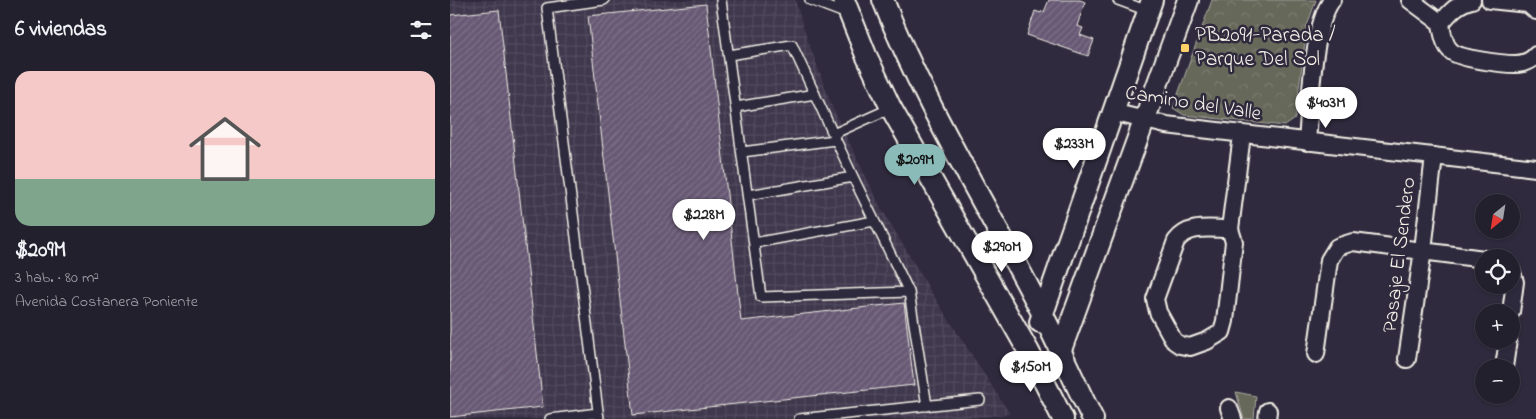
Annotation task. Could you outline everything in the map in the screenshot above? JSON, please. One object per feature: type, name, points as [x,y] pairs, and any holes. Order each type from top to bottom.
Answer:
[{"type":"street","points":[[883,0],[928,102],[1043,314],[1093,419]]},
{"type":"street","points":[[1048,386],[1188,0]]},
{"type":"street","points":[[1307,142],[1317,36],[1327,6],[1332,0]]},
{"type":"street","points":[[1410,0],[1441,23]]},
{"type":"street","points":[[1472,0],[1465,1],[1451,10],[1441,23],[1443,38],[1450,51],[1460,57],[1517,64],[1532,60],[1536,56]]},
{"type":"street","points":[[1490,0],[1528,4],[1536,10]]},
{"type":"street","points":[[1029,352],[1150,6]]},
{"type":"street","points":[[847,8],[866,55],[892,108],[1048,386],[1063,419]]},
{"type":"street","name":"Camino del Valle","points":[[1112,112],[1143,121],[1242,135],[1536,168]]},
{"type":"street","points":[[1230,229],[1192,229],[1181,234],[1176,241],[1155,299],[1158,312],[1174,341],[1180,344],[1190,347],[1208,341],[1222,332],[1225,322],[1234,242],[1230,229],[1242,135]]},
{"type":"street","name":"Pasaje El Sendero","points":[[1407,359],[1434,156]]},
{"type":"street","points":[[972,252],[986,259],[994,258],[998,251],[1000,235]]},
{"type":"street","points":[[1316,354],[1329,260],[1337,247],[1353,242],[1475,258]]},
{"type":"lane","points":[[550,419],[598,416],[547,8],[604,0]]},
{"type":"lane","points":[[721,0],[762,297],[909,292]]},
{"type":"lane","points":[[810,0],[847,8]]},
{"type":"lane","points":[[1118,0],[1150,6]]},
{"type":"lane","points":[[729,55],[792,45],[909,292],[927,406]]},
{"type":"lane","points":[[736,107],[814,94]]},
{"type":"lane","points":[[742,152],[834,137],[892,108]]},
{"type":"lane","points":[[748,194],[853,177]]},
{"type":"lane","points":[[754,243],[874,221]]},
{"type":"lane","points":[[799,419],[980,400]]},
{"type":"shaded area","points":[[450,0],[795,0],[833,109],[881,208],[933,295],[1010,414],[960,419],[450,419]]},
{"type":"green space","points":[[1212,0],[1316,0],[1307,26],[1295,119],[1285,126],[1184,115],[1173,108]]},
{"type":"green space","points":[[1236,392],[1256,396],[1254,419],[1244,419]]},
{"type":"building","points":[[1049,0],[1080,0],[1085,2],[1077,26],[1083,28],[1080,35],[1094,40],[1088,56],[1027,35],[1035,11],[1044,12]]},
{"type":"building","points":[[706,4],[741,321],[904,303],[914,385],[633,415],[588,16]]},
{"type":"building","points":[[499,10],[543,407],[450,417],[450,15]]},
{"type":"place","name":"PB2091-Parada / Parque Del Sol","points":[[1185,48]]}]
